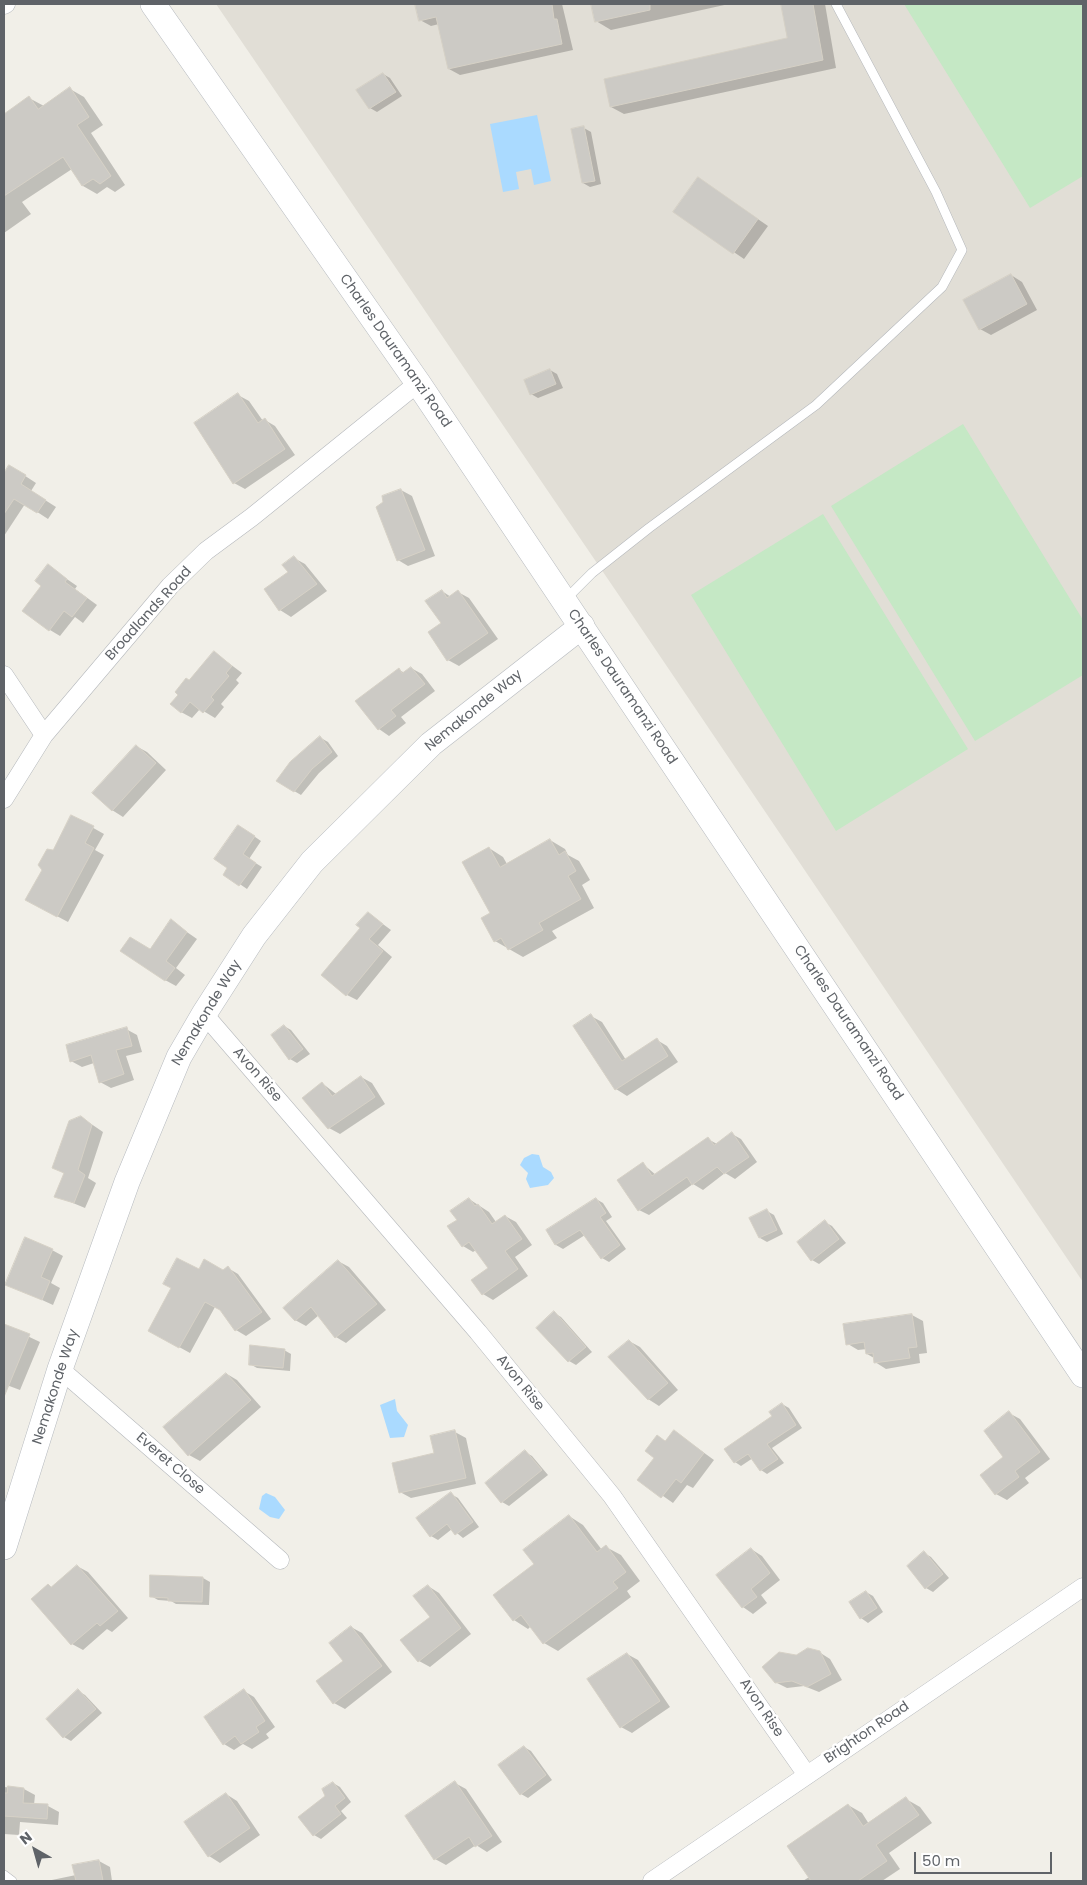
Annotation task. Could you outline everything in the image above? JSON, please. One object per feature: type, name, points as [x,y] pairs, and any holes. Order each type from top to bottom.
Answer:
[{"type":"street","name":"Charles Dauramanzi Road","points":[[154,4],[418,383],[1083,1375]]},
{"type":"street","name":"Broadlands Road","points":[[4,799],[44,735],[170,586],[206,551],[252,517],[418,383]]},
{"type":"street","name":"Nemakonde Way","points":[[4,1547],[60,1369],[131,1173],[179,1057],[204,1014],[254,936],[312,862],[430,744],[582,626]]},
{"type":"street","points":[[4,675],[44,735]]},
{"type":"street","name":"Avon Rise","points":[[204,1014],[478,1332],[612,1496],[807,1775]]},
{"type":"street","name":"Everet Close","points":[[60,1369],[280,1560]]},
{"type":"street","name":"Brighton Road","points":[[652,1881],[1083,1586]]},
{"type":"lane","points":[[564,600],[592,573],[649,528],[816,405],[942,287],[962,250],[936,192],[836,4]]},
{"type":"lane","points":[[4,1875],[12,1881]]},
{"type":"shaded area","points":[[216,4],[1083,4],[1083,1282],[616,591]]},
{"type":"green space","points":[[904,4],[1083,4],[1083,176],[1030,208]]},
{"type":"green space","points":[[963,424],[1083,620],[1083,675],[975,741],[831,506]]},
{"type":"green space","points":[[823,514],[968,749],[836,831],[691,595]]},
{"type":"water","points":[[537,115],[551,181],[534,185],[531,169],[516,172],[519,189],[503,192],[490,124]]},
{"type":"water","points":[[532,1154],[539,1155],[543,1167],[551,1172],[554,1178],[548,1185],[530,1188],[526,1179],[528,1173],[520,1165],[524,1158]]},
{"type":"water","points":[[395,1399],[397,1411],[408,1425],[404,1437],[390,1438],[380,1405]]},
{"type":"water","points":[[266,1493],[275,1497],[285,1510],[279,1519],[270,1517],[259,1509],[262,1496]]},
{"type":"building","points":[[415,4],[552,4],[554,19],[557,19],[562,44],[448,69],[436,17],[419,21]]},
{"type":"building","points":[[591,4],[650,4],[650,10],[595,22]]},
{"type":"building","points":[[781,4],[813,4],[823,60],[610,107],[604,79],[787,38]]},
{"type":"building","points":[[383,73],[396,92],[369,109],[356,90]]},
{"type":"building","points":[[70,87],[89,117],[77,125],[111,176],[100,184],[93,179],[82,186],[63,157],[4,196],[4,114],[29,96],[38,109]]},
{"type":"building","points":[[584,126],[595,181],[582,183],[571,129]]},
{"type":"building","points":[[698,177],[758,219],[733,254],[673,212]]},
{"type":"building","points":[[1011,274],[1027,304],[979,330],[963,300]]},
{"type":"building","points":[[550,369],[556,384],[530,395],[524,380]]},
{"type":"building","points":[[238,393],[258,423],[265,418],[285,449],[233,484],[194,423]]},
{"type":"building","points":[[9,465],[26,475],[21,484],[46,500],[37,513],[14,499],[4,514],[4,473]]},
{"type":"building","points":[[401,489],[425,550],[397,561],[376,507],[383,502],[382,496]]},
{"type":"building","points":[[294,556],[317,584],[279,611],[264,589],[288,572],[282,565]]},
{"type":"building","points":[[48,564],[67,579],[65,582],[87,598],[72,617],[64,611],[49,631],[22,611],[41,586],[35,581]]},
{"type":"building","points":[[442,590],[447,598],[458,590],[488,633],[447,661],[428,632],[441,623],[425,601]]},
{"type":"building","points":[[214,651],[232,666],[226,673],[229,676],[211,697],[214,700],[203,713],[190,702],[181,713],[170,704],[178,695],[175,692],[186,678],[189,680]]},
{"type":"building","points":[[411,667],[425,684],[391,710],[396,716],[378,730],[355,701],[399,668],[402,673]]},
{"type":"building","points":[[320,736],[332,752],[312,769],[294,792],[276,781],[290,762]]},
{"type":"building","points":[[136,745],[156,763],[112,811],[92,793]]},
{"type":"building","points":[[71,815],[94,826],[85,843],[94,848],[57,917],[25,900],[42,870],[38,865],[47,849],[53,850]]},
{"type":"building","points":[[238,825],[255,836],[243,854],[256,863],[239,886],[223,875],[227,868],[214,859]]},
{"type":"building","points":[[550,839],[559,855],[565,851],[576,871],[568,876],[581,899],[539,923],[543,930],[508,950],[501,938],[494,942],[481,918],[490,913],[462,862],[489,847],[500,867]]},
{"type":"building","points":[[368,912],[383,924],[369,939],[383,951],[346,996],[321,975],[360,928],[356,925]]},
{"type":"building","points":[[171,919],[187,932],[166,961],[175,968],[165,981],[120,951],[130,937],[150,949]]},
{"type":"building","points":[[591,1014],[622,1061],[657,1038],[668,1056],[615,1090],[573,1026]]},
{"type":"building","points":[[284,1025],[303,1049],[289,1060],[271,1035]]},
{"type":"building","points":[[127,1027],[132,1046],[116,1050],[124,1074],[99,1083],[91,1055],[70,1062],[66,1045]]},
{"type":"building","points":[[361,1076],[375,1097],[328,1129],[302,1098],[322,1082],[332,1096]]},
{"type":"building","points":[[81,1116],[92,1125],[78,1170],[85,1175],[74,1203],[54,1197],[64,1173],[52,1168],[69,1121]]},
{"type":"building","points":[[732,1132],[749,1157],[724,1174],[717,1167],[692,1185],[687,1177],[638,1211],[617,1180],[643,1162],[652,1176],[708,1137],[714,1145]]},
{"type":"building","points":[[469,1198],[475,1206],[478,1204],[492,1224],[505,1215],[522,1239],[505,1251],[518,1269],[482,1295],[471,1280],[488,1268],[469,1242],[462,1247],[447,1226],[457,1220],[450,1211]]},
{"type":"building","points":[[596,1198],[606,1213],[600,1217],[620,1245],[601,1259],[580,1230],[555,1245],[546,1230]]},
{"type":"building","points":[[767,1209],[777,1230],[759,1238],[749,1218]]},
{"type":"building","points":[[825,1220],[839,1239],[811,1261],[797,1242]]},
{"type":"building","points":[[25,1237],[53,1249],[41,1277],[50,1281],[42,1300],[5,1285]]},
{"type":"building","points":[[177,1258],[199,1269],[204,1259],[223,1270],[228,1266],[262,1312],[235,1331],[220,1310],[205,1302],[179,1348],[148,1331],[171,1288],[163,1284]]},
{"type":"building","points":[[338,1260],[377,1304],[335,1338],[311,1307],[295,1321],[283,1308]]},
{"type":"building","points":[[554,1311],[586,1347],[568,1362],[536,1328]]},
{"type":"building","points":[[912,1314],[917,1347],[908,1348],[910,1358],[874,1363],[873,1353],[866,1354],[864,1342],[846,1345],[843,1324]]},
{"type":"building","points":[[4,1324],[30,1334],[4,1397]]},
{"type":"building","points":[[629,1340],[668,1383],[648,1400],[608,1357]]},
{"type":"building","points":[[250,1345],[285,1349],[283,1368],[249,1365]]},
{"type":"building","points":[[226,1373],[251,1400],[188,1456],[163,1427]]},
{"type":"building","points":[[782,1403],[796,1425],[767,1444],[778,1459],[760,1471],[748,1454],[734,1463],[724,1449],[772,1416],[769,1412]]},
{"type":"building","points":[[1009,1411],[1040,1452],[1015,1471],[1019,1477],[995,1495],[980,1475],[1003,1457],[984,1431]]},
{"type":"building","points":[[455,1430],[466,1478],[399,1493],[392,1463],[434,1453],[430,1436]]},
{"type":"building","points":[[674,1430],[704,1453],[681,1483],[676,1479],[661,1498],[637,1480],[654,1458],[645,1451],[657,1435],[665,1441]]},
{"type":"building","points":[[525,1450],[542,1470],[501,1503],[485,1483]]},
{"type":"building","points":[[451,1492],[473,1522],[455,1535],[447,1524],[430,1537],[416,1518]]},
{"type":"building","points":[[569,1515],[597,1552],[606,1545],[626,1572],[613,1582],[618,1588],[543,1644],[521,1615],[513,1621],[493,1595],[534,1564],[523,1550]]},
{"type":"building","points":[[751,1548],[770,1573],[751,1589],[757,1597],[742,1608],[716,1575]]},
{"type":"building","points":[[924,1551],[943,1574],[925,1589],[907,1566]]},
{"type":"building","points":[[77,1565],[118,1611],[100,1626],[97,1623],[71,1645],[31,1599],[48,1584],[51,1587]]},
{"type":"building","points":[[150,1575],[203,1577],[202,1602],[168,1601],[168,1598],[150,1597]]},
{"type":"building","points":[[428,1585],[461,1628],[418,1662],[400,1640],[430,1617],[413,1596]]},
{"type":"building","points":[[866,1591],[877,1608],[860,1619],[849,1602]]},
{"type":"building","points":[[351,1626],[382,1666],[333,1704],[316,1681],[343,1661],[329,1643]]},
{"type":"building","points":[[808,1648],[820,1651],[831,1674],[807,1687],[792,1681],[775,1683],[762,1667],[779,1652],[796,1655]]},
{"type":"building","points":[[627,1653],[660,1701],[620,1728],[587,1679]]},
{"type":"building","points":[[78,1689],[96,1709],[63,1738],[46,1719]]},
{"type":"building","points":[[244,1689],[265,1721],[256,1727],[259,1732],[241,1744],[235,1736],[223,1745],[204,1717]]},
{"type":"building","points":[[524,1746],[546,1775],[520,1795],[498,1765]]},
{"type":"building","points":[[455,1781],[492,1836],[475,1847],[469,1837],[434,1860],[405,1816]]},
{"type":"building","points":[[333,1782],[345,1798],[335,1806],[341,1814],[313,1836],[298,1817],[325,1796],[322,1789]]},
{"type":"building","points":[[8,1786],[24,1788],[23,1803],[48,1804],[47,1819],[4,1816],[4,1793],[7,1793]]},
{"type":"building","points":[[226,1793],[250,1828],[208,1857],[184,1822]]},
{"type":"building","points":[[906,1797],[919,1815],[876,1845],[887,1861],[858,1881],[811,1881],[787,1846],[848,1804],[863,1826]]},
{"type":"building","points":[[99,1860],[103,1881],[76,1881],[72,1865]]}]
